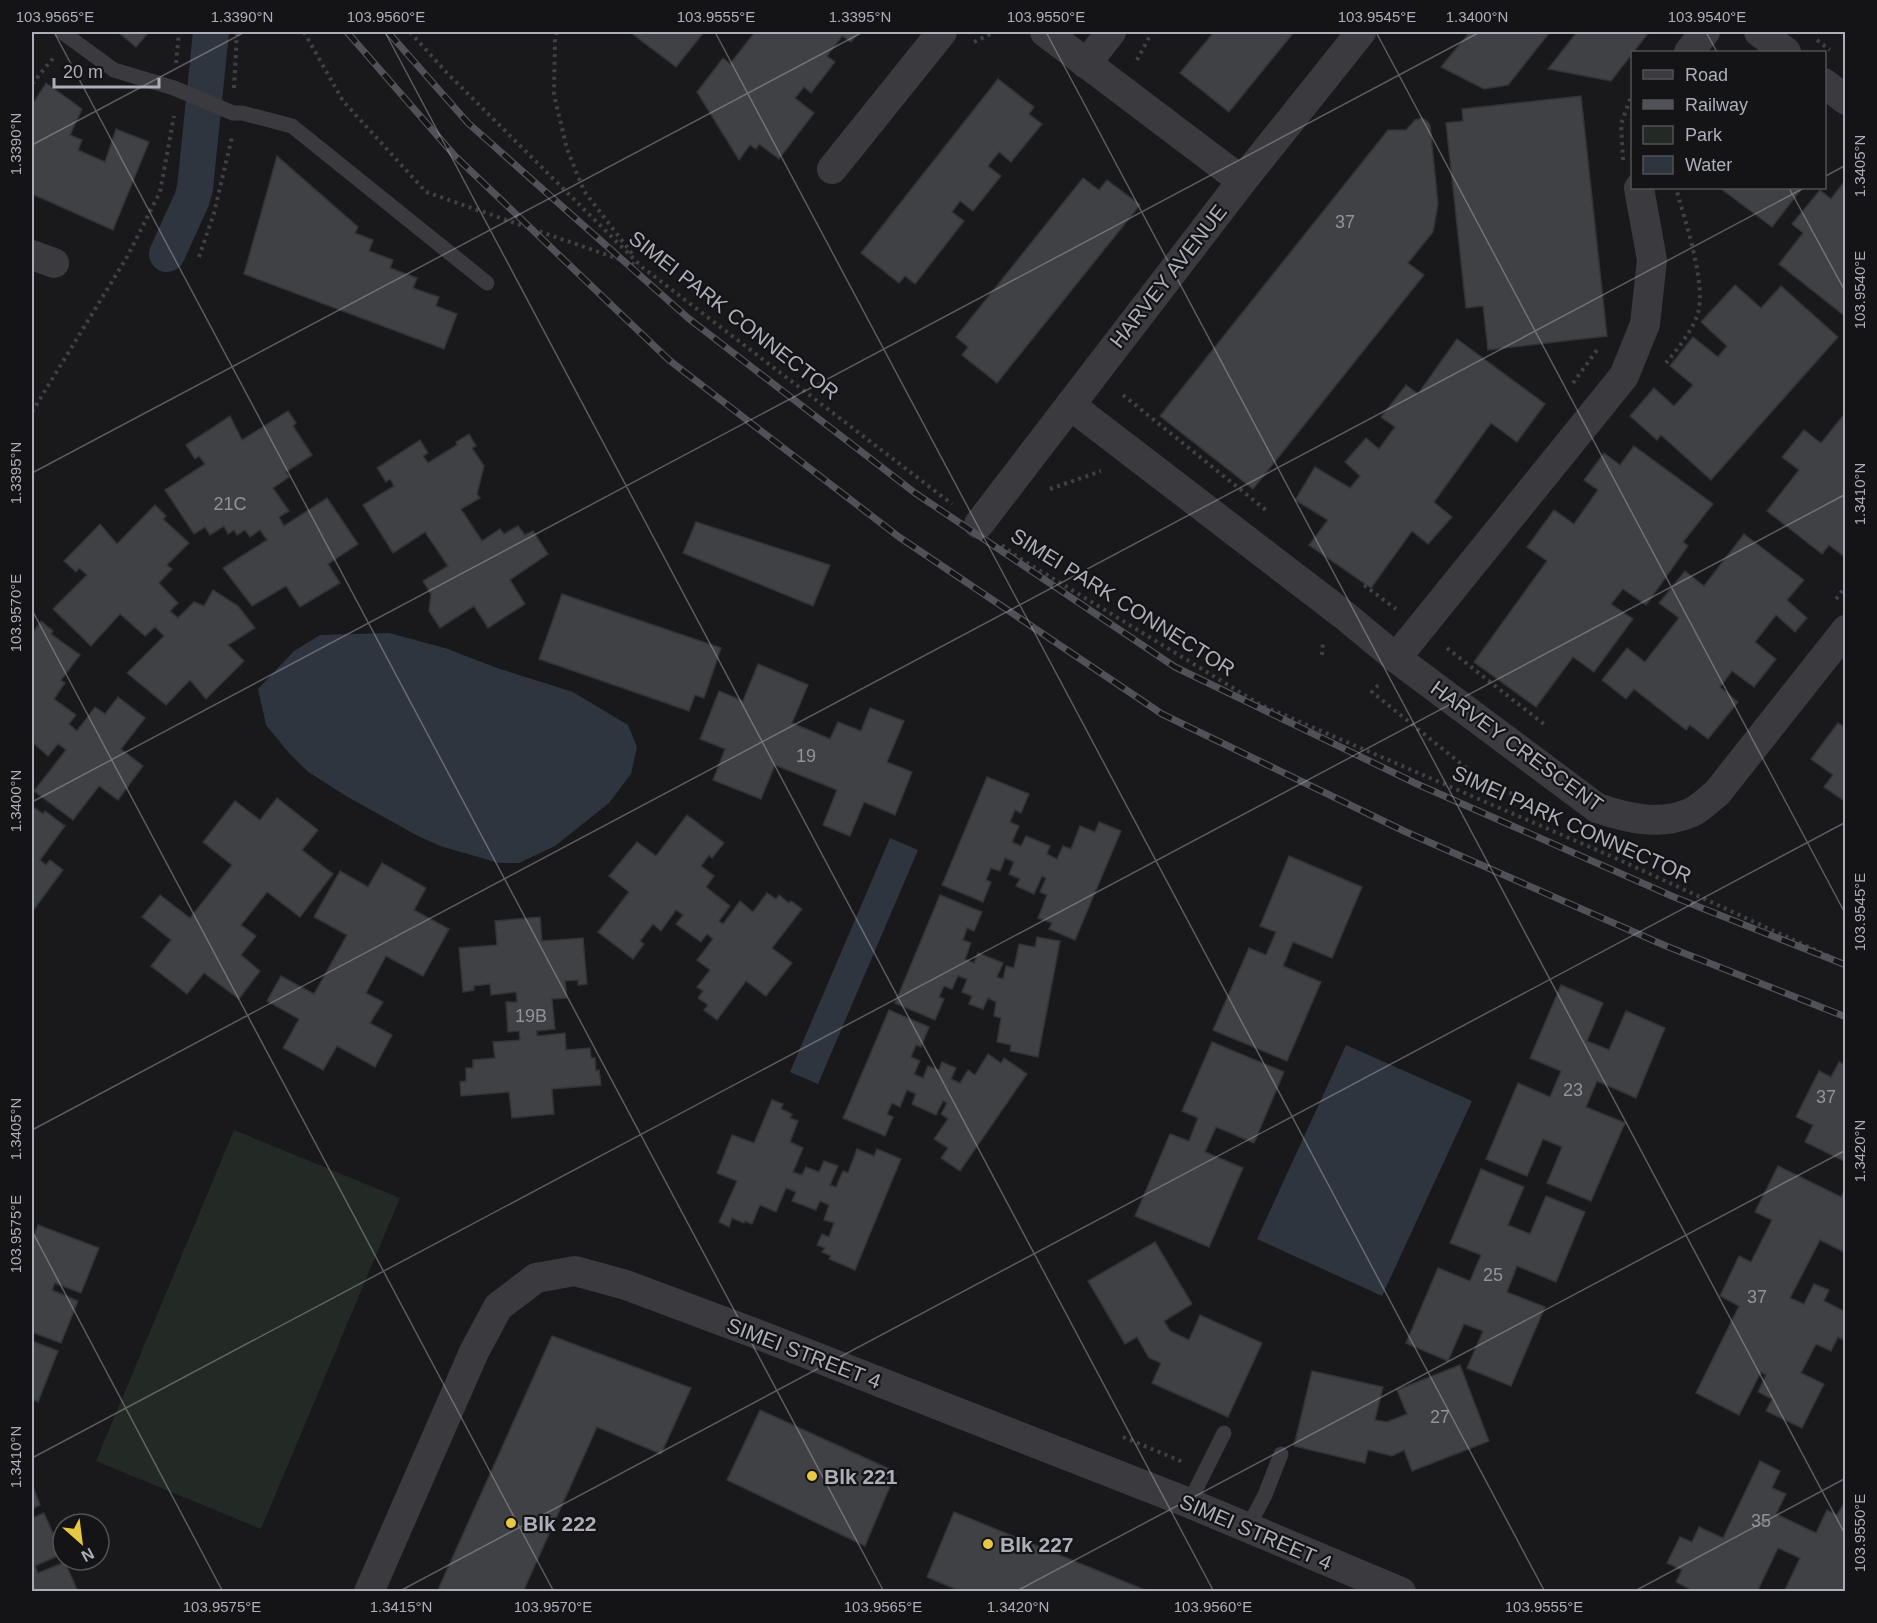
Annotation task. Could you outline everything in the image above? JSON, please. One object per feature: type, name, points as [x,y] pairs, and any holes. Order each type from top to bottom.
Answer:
[{"type":"street","points":[[832,169],[942,32]]},
{"type":"street","points":[[1045,32],[1242,181]]},
{"type":"street","points":[[1086,64],[1111,32]]},
{"type":"street","name":"HARVEY AVENUE","points":[[979,524],[1242,181],[1361,32]]},
{"type":"street","points":[[1690,51],[1705,32]]},
{"type":"street","points":[[1759,32],[1785,51]]},
{"type":"street","points":[[1831,70],[1845,100]]},
{"type":"street","points":[[1390,668],[1421,626],[1624,376],[1644,324],[1652,260],[1634,189]]},
{"type":"street","name":"HARVEY CRESCENT","points":[[1070,405],[1344,615],[1390,668],[1597,808],[1629,819],[1663,820],[1691,813],[1717,793],[1838,617]]},
{"type":"street","name":"SIMEI STREET 4","points":[[369,1592],[474,1352],[498,1307],[536,1278],[575,1271],[626,1285],[757,1334],[1189,1503],[1401,1592]]},
{"type":"lane","points":[[62,32],[114,70],[177,89],[232,113],[242,113],[292,126],[487,283]]},
{"type":"lane","points":[[1189,1503],[1224,1433]]},
{"type":"lane","points":[[1248,1527],[1265,1495],[1281,1454]]},
{"type":"path","points":[[32,411],[127,257],[160,192],[175,112],[179,32]]},
{"type":"path","points":[[234,86],[237,32]]},
{"type":"path","points":[[304,32],[343,101],[426,192],[642,267]]},
{"type":"path","name":"SIMEI PARK CONNECTOR","points":[[410,32],[447,73],[642,267],[979,524],[1016,556],[1261,705],[1614,857],[1845,964]]},
{"type":"path","points":[[557,32],[554,94],[567,149],[584,190],[642,267]]},
{"type":"path","points":[[1133,69],[1152,32]]},
{"type":"path","points":[[1815,38],[1822,51]]},
{"type":"path","points":[[1631,97],[1621,124],[1631,174]]},
{"type":"path","points":[[199,257],[214,213],[232,136]]},
{"type":"path","points":[[1570,386],[1598,349]]},
{"type":"path","points":[[1123,395],[1272,515]]},
{"type":"path","points":[[1050,489],[1110,468]]},
{"type":"path","points":[[1361,583],[1421,626],[1549,727]]},
{"type":"path","points":[[1838,617],[1845,586]]},
{"type":"path","points":[[1393,607],[1401,598]]},
{"type":"path","points":[[1390,668],[1372,692],[1475,775],[1512,794],[1531,797]]},
{"type":"green space","points":[[234,1130],[400,1198],[261,1529],[96,1461]]},
{"type":"water","points":[[389,633],[445,648],[497,668],[573,692],[628,725],[637,747],[631,774],[609,803],[555,846],[519,863],[499,863],[440,846],[346,796],[307,771],[289,753],[266,725],[258,689],[294,651],[320,635]]},
{"type":"water","points":[[890,838],[918,850],[818,1084],[790,1072]]},
{"type":"water","points":[[1346,1045],[1472,1101],[1382,1296],[1257,1239]]},
{"type":"building","points":[[118,32],[149,32],[136,47]]},
{"type":"building","points":[[630,32],[704,32],[676,67]]},
{"type":"building","points":[[755,32],[859,32],[851,42],[842,36],[827,56],[835,62],[811,93],[804,87],[795,98],[814,113],[779,159],[759,144],[756,149],[750,145],[739,160],[697,92],[723,58],[730,64]]},
{"type":"building","points":[[1214,32],[1294,32],[1229,112],[1180,73]]},
{"type":"building","points":[[1470,32],[1550,32],[1508,85],[1484,89],[1441,67]]},
{"type":"building","points":[[1577,32],[1649,32],[1634,51],[1631,51],[1631,55],[1611,81],[1548,69]]},
{"type":"building","points":[[998,79],[1034,107],[1029,114],[1042,124],[1011,162],[999,152],[988,166],[1001,176],[973,211],[960,201],[952,212],[964,221],[915,284],[905,276],[899,283],[861,253]]},
{"type":"building","points":[[46,83],[82,109],[70,135],[82,140],[78,150],[105,162],[116,129],[149,142],[113,230],[32,194],[32,105]]},
{"type":"building","points":[[1581,96],[1607,336],[1488,350],[1483,306],[1466,308],[1446,123],[1463,121],[1462,109]]},
{"type":"building","points":[[1422,118],[1430,125],[1438,204],[1433,232],[1408,263],[1424,275],[1253,489],[1160,416],[1388,130],[1406,130],[1415,120]]},
{"type":"building","points":[[277,156],[358,227],[355,233],[373,240],[369,251],[393,260],[390,268],[417,278],[413,288],[439,297],[436,306],[457,314],[444,349],[244,274]]},
{"type":"building","points":[[1083,178],[1099,190],[1107,180],[1140,205],[997,383],[962,355],[968,347],[956,337]]},
{"type":"building","points":[[1844,182],[1846,183],[1846,317],[1779,264],[1803,233],[1792,224],[1820,190],[1831,199]]},
{"type":"building","points":[[1721,189],[1801,189],[1772,227]]},
{"type":"building","points":[[1735,285],[1761,308],[1781,286],[1838,337],[1711,480],[1661,435],[1657,440],[1630,416],[1654,388],[1674,406],[1693,385],[1670,366],[1693,337],[1718,357],[1727,346],[1701,322]]},
{"type":"building","points":[[1457,339],[1545,404],[1517,442],[1491,423],[1434,502],[1452,517],[1428,544],[1412,531],[1371,588],[1309,545],[1328,520],[1295,500],[1315,467],[1350,488],[1360,476],[1345,462],[1366,438],[1379,449],[1395,427],[1381,417],[1406,385],[1418,394]]},
{"type":"building","points":[[288,411],[296,423],[293,426],[312,455],[286,472],[289,477],[273,488],[289,511],[279,517],[284,526],[327,498],[358,544],[328,564],[340,583],[300,607],[286,586],[252,606],[223,568],[267,540],[260,530],[250,537],[245,530],[237,535],[234,530],[228,534],[224,526],[210,535],[205,527],[194,534],[165,490],[205,464],[199,456],[195,459],[186,445],[230,416],[242,440]]},
{"type":"building","points":[[1846,412],[1846,558],[1829,545],[1822,554],[1767,511],[1799,470],[1782,457],[1804,430],[1821,443]]},
{"type":"building","points":[[469,434],[476,446],[472,448],[484,466],[477,494],[480,498],[461,509],[482,541],[500,529],[504,534],[518,526],[525,535],[533,531],[548,554],[510,580],[525,604],[488,628],[474,606],[440,628],[429,611],[431,594],[423,581],[448,566],[425,532],[393,553],[363,505],[394,486],[390,479],[386,482],[377,468],[420,440],[428,453],[423,456],[428,463],[457,445],[456,442]]},
{"type":"building","points":[[1634,446],[1713,504],[1683,542],[1688,546],[1646,605],[1623,589],[1611,604],[1633,619],[1594,672],[1573,657],[1536,707],[1474,662],[1547,561],[1527,547],[1554,510],[1574,524],[1598,490],[1584,480],[1604,453],[1620,465]]},
{"type":"building","points":[[155,505],[166,516],[163,519],[189,543],[167,565],[172,569],[159,583],[178,603],[170,611],[178,618],[194,602],[204,606],[213,590],[238,606],[255,628],[228,645],[244,661],[206,699],[190,680],[166,705],[127,673],[164,636],[155,627],[145,636],[120,614],[91,646],[53,609],[87,575],[79,568],[76,572],[64,561],[100,524],[117,544]]},
{"type":"building","points":[[696,522],[830,565],[813,606],[683,553]]},
{"type":"building","points":[[1744,534],[1804,580],[1787,600],[1807,618],[1795,632],[1776,615],[1755,642],[1776,659],[1754,687],[1732,671],[1720,687],[1738,702],[1708,739],[1690,725],[1686,730],[1634,689],[1626,699],[1602,680],[1627,648],[1645,662],[1679,618],[1659,603],[1685,571],[1704,586]]},
{"type":"building","points":[[562,594],[721,648],[704,698],[695,695],[689,711],[539,659]]},
{"type":"building","points":[[41,621],[53,631],[51,634],[80,655],[61,680],[65,683],[54,699],[76,715],[69,724],[77,731],[95,707],[105,714],[118,697],[145,718],[121,749],[143,766],[118,800],[99,786],[73,820],[34,791],[66,750],[58,744],[48,756],[32,742],[32,634]]},
{"type":"building","points":[[758,664],[808,685],[792,723],[830,739],[838,722],[861,731],[870,708],[904,721],[887,762],[912,772],[895,815],[864,802],[850,836],[823,825],[837,790],[775,765],[761,799],[713,780],[725,749],[700,739],[719,691],[743,701]]},
{"type":"building","points":[[1838,723],[1846,728],[1846,802],[1824,787],[1833,775],[1811,759]]},
{"type":"building","points":[[987,777],[1029,794],[1021,813],[1015,810],[1010,822],[1019,826],[1012,842],[1021,846],[1026,836],[1050,846],[1047,854],[1057,859],[1063,846],[1071,849],[1080,826],[1095,832],[1099,822],[1121,831],[1075,940],[1049,929],[1052,923],[1038,918],[1047,895],[1040,892],[1046,878],[1042,876],[1034,894],[1016,886],[1020,879],[1009,874],[1014,862],[1005,858],[1000,871],[991,868],[986,880],[991,882],[983,902],[942,885]]},
{"type":"building","points":[[277,798],[318,830],[302,850],[333,874],[300,917],[267,892],[241,925],[256,936],[241,955],[260,971],[239,999],[204,973],[187,994],[151,966],[171,940],[142,917],[160,895],[190,918],[232,865],[203,842],[235,801],[260,820]]},
{"type":"building","points":[[35,808],[43,814],[45,811],[65,826],[40,860],[46,865],[50,860],[63,870],[32,912],[32,812]]},
{"type":"building","points":[[687,815],[724,843],[712,858],[709,855],[701,866],[714,876],[706,887],[730,906],[719,921],[723,924],[740,901],[753,912],[767,893],[776,899],[779,895],[802,909],[772,948],[792,963],[766,996],[746,981],[717,1020],[704,1010],[708,1005],[698,998],[703,991],[697,987],[710,970],[697,960],[713,939],[707,934],[701,942],[676,924],[683,915],[676,910],[661,931],[653,924],[640,941],[644,944],[633,959],[598,932],[629,892],[609,876],[637,842],[656,856]]},
{"type":"building","points":[[1289,856],[1362,887],[1332,958],[1293,942],[1283,966],[1321,982],[1287,1061],[1213,1030],[1249,948],[1266,955],[1276,932],[1260,926]]},
{"type":"building","points":[[382,863],[426,888],[414,910],[449,929],[423,976],[386,956],[366,993],[383,1002],[370,1023],[392,1035],[375,1067],[337,1046],[323,1070],[283,1048],[299,1019],[267,1001],[281,976],[314,994],[347,935],[314,917],[340,871],[368,887]]},
{"type":"building","points":[[940,895],[982,912],[974,931],[967,928],[963,940],[971,943],[965,959],[974,963],[978,953],[1003,963],[997,977],[1003,979],[1006,966],[1014,968],[1019,944],[1035,947],[1037,937],[1060,941],[1038,1057],[1010,1051],[1011,1045],[997,1042],[1001,1018],[994,1016],[996,1002],[988,998],[983,1009],[969,1004],[972,996],[962,992],[967,979],[958,976],[952,989],[944,986],[939,997],[944,999],[935,1020],[895,1003]]},
{"type":"building","points":[[540,917],[542,941],[583,938],[587,984],[578,985],[578,980],[565,981],[567,998],[552,999],[555,1029],[537,1031],[537,1036],[565,1033],[566,1050],[590,1048],[591,1058],[595,1058],[596,1071],[599,1070],[601,1085],[552,1089],[554,1114],[512,1118],[509,1092],[461,1096],[460,1082],[466,1081],[466,1068],[473,1068],[473,1060],[495,1058],[493,1042],[520,1040],[519,1031],[508,1032],[506,1002],[517,1002],[516,992],[491,995],[490,984],[474,986],[474,990],[463,992],[459,948],[497,945],[495,921]]},
{"type":"building","points":[[1561,985],[1603,1003],[1587,1041],[1609,1050],[1626,1011],[1665,1028],[1636,1098],[1597,1081],[1586,1107],[1625,1123],[1591,1201],[1547,1183],[1562,1147],[1543,1139],[1527,1176],[1486,1159],[1518,1083],[1550,1097],[1561,1071],[1530,1058]]},
{"type":"building","points":[[889,1010],[929,1027],[921,1047],[916,1045],[911,1057],[920,1061],[914,1074],[923,1078],[928,1066],[939,1070],[942,1062],[956,1068],[951,1079],[960,1083],[968,1070],[975,1075],[988,1054],[1001,1063],[1004,1058],[1027,1074],[960,1171],[941,1158],[948,1148],[934,1139],[948,1119],[941,1114],[947,1103],[943,1101],[936,1115],[912,1104],[916,1094],[907,1090],[900,1107],[892,1103],[887,1114],[893,1117],[885,1136],[843,1118]]},
{"type":"building","points":[[1212,1042],[1284,1072],[1254,1143],[1216,1127],[1205,1152],[1243,1168],[1209,1247],[1135,1216],[1170,1134],[1189,1141],[1198,1118],[1182,1111]]},
{"type":"building","points":[[1839,1062],[1846,1065],[1846,1162],[1805,1142],[1813,1125],[1796,1117],[1819,1071],[1831,1077]]},
{"type":"building","points":[[772,1100],[783,1104],[781,1109],[792,1114],[790,1118],[798,1121],[790,1142],[803,1148],[793,1172],[802,1175],[806,1167],[819,1172],[824,1161],[838,1166],[830,1185],[836,1187],[843,1171],[848,1173],[857,1149],[874,1156],[877,1149],[901,1159],[855,1270],[829,1259],[831,1256],[822,1252],[825,1248],[817,1245],[822,1234],[829,1237],[834,1223],[824,1220],[829,1205],[820,1201],[816,1210],[792,1201],[796,1192],[786,1188],[776,1212],[760,1205],[752,1224],[732,1218],[729,1227],[719,1222],[737,1181],[717,1173],[732,1135],[754,1143]]},
{"type":"building","points":[[1778,1166],[1841,1197],[1846,1188],[1846,1253],[1820,1240],[1790,1298],[1804,1304],[1814,1284],[1829,1290],[1824,1301],[1846,1312],[1846,1341],[1838,1337],[1831,1351],[1816,1344],[1801,1373],[1824,1384],[1802,1428],[1766,1411],[1772,1399],[1758,1392],[1766,1375],[1761,1372],[1739,1415],[1696,1393],[1739,1306],[1720,1296],[1739,1256],[1751,1262],[1772,1220],[1755,1212]]},
{"type":"building","points":[[1481,1169],[1524,1187],[1508,1225],[1530,1234],[1546,1196],[1585,1212],[1556,1282],[1517,1266],[1507,1292],[1545,1307],[1511,1386],[1467,1368],[1483,1331],[1464,1324],[1448,1361],[1406,1343],[1438,1268],[1470,1281],[1481,1255],[1450,1243]]},
{"type":"building","points":[[38,1225],[99,1248],[81,1293],[55,1283],[52,1290],[78,1301],[61,1343],[34,1333],[32,1339],[32,1241]]},
{"type":"building","points":[[1155,1242],[1192,1304],[1164,1321],[1170,1331],[1189,1340],[1200,1315],[1262,1343],[1228,1417],[1152,1383],[1161,1363],[1149,1358],[1137,1337],[1125,1344],[1088,1281]]},
{"type":"building","name":"Blk 222","points":[[552,1336],[691,1388],[661,1454],[597,1427],[523,1592],[437,1592]]},
{"type":"building","points":[[32,1341],[58,1351],[38,1402],[32,1399]]},
{"type":"building","points":[[1460,1365],[1489,1441],[1412,1471],[1404,1450],[1392,1456],[1368,1450],[1365,1463],[1294,1446],[1312,1371],[1383,1387],[1375,1420],[1387,1422],[1407,1414],[1397,1390]]},
{"type":"building","name":"Blk 221","points":[[760,1410],[896,1472],[865,1546],[727,1480]]},
{"type":"building","points":[[1760,1461],[1780,1471],[1772,1488],[1786,1494],[1776,1514],[1816,1533],[1827,1510],[1837,1515],[1846,1500],[1846,1592],[1784,1592],[1800,1558],[1778,1548],[1757,1592],[1695,1592],[1676,1582],[1682,1570],[1667,1563],[1680,1537],[1692,1542],[1699,1527],[1723,1538]]},
{"type":"building","points":[[32,1484],[40,1505],[32,1509]]},
{"type":"building","name":"Blk 227","points":[[954,1512],[1150,1592],[962,1592],[927,1577]]},
{"type":"building","points":[[44,1513],[51,1529],[51,1559],[35,1566],[38,1573],[51,1568],[51,1572],[69,1572],[78,1592],[32,1592],[32,1518]]},
{"type":"waterway","points":[[167,254],[195,188],[211,32]]},
{"type":"railway","points":[[347,32],[455,156],[669,360],[899,537],[1162,714],[1406,832],[1666,946],[1846,1017]]},
{"type":"railway","points":[[388,32],[468,123],[688,318],[915,493],[1175,667],[1417,784],[1674,897],[1846,965]]},
{"type":"place","name":"Blk 221","points":[[812,1476]]},
{"type":"place","name":"Blk 222","points":[[511,1523]]},
{"type":"place","name":"Blk 227","points":[[988,1544]]}]
